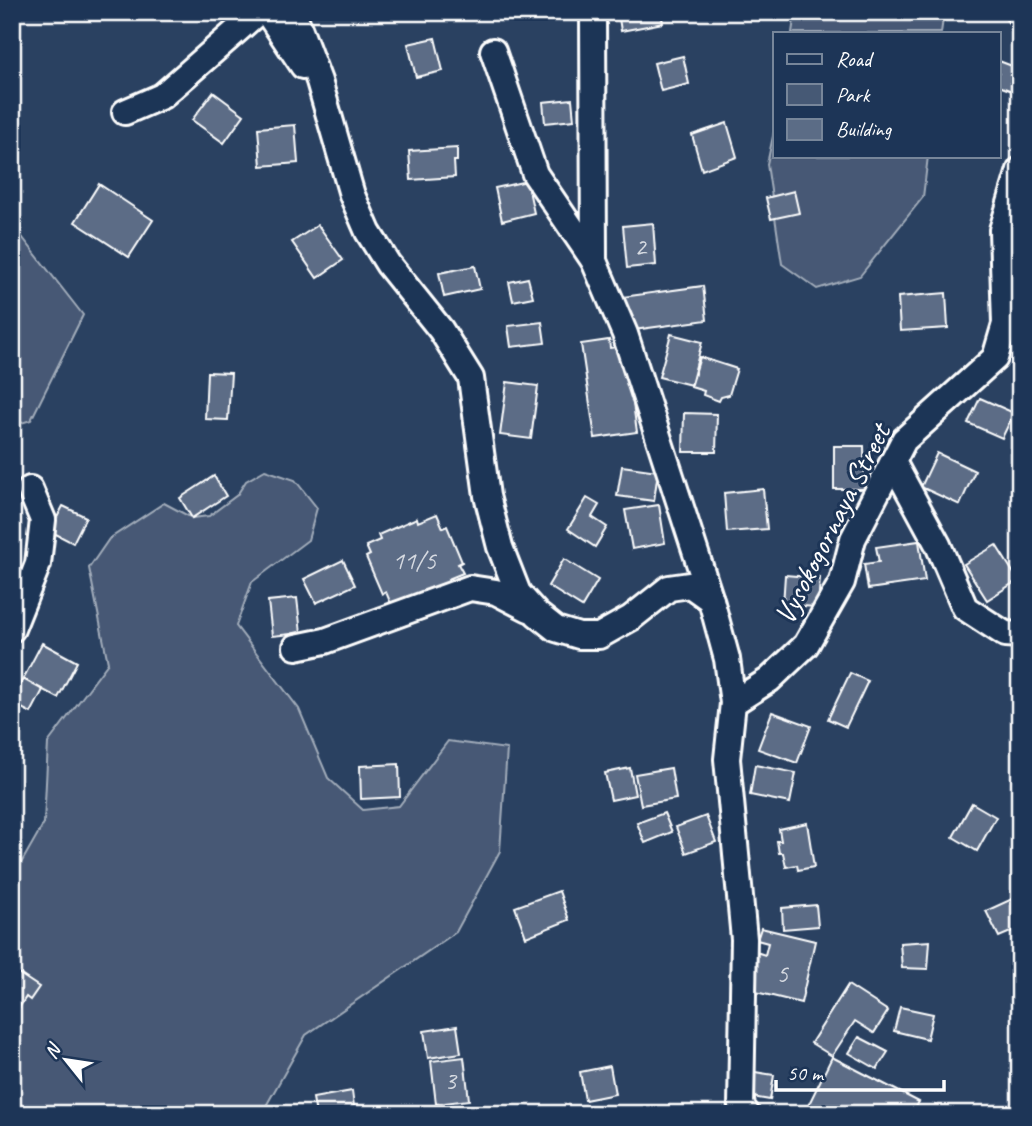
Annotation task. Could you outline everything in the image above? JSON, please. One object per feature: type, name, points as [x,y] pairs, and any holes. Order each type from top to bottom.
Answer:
[{"type":"street","points":[[125,112],[162,96],[258,12]]},
{"type":"street","points":[[267,12],[323,96]]},
{"type":"street","points":[[293,12],[323,96],[352,195],[368,232],[388,264],[441,330],[471,378],[487,496],[500,547],[518,593],[537,614],[556,629],[579,636],[599,636],[631,618],[669,588],[690,585],[711,600]]},
{"type":"street","points":[[593,12],[594,261]]},
{"type":"street","points":[[494,51],[535,174],[594,261],[625,334],[711,600],[727,659],[733,703],[727,759],[744,939],[741,1106],[747,1114]]},
{"type":"street","name":"Vysokogornaya Street","points":[[733,703],[769,680],[806,645],[842,582],[853,539],[905,440],[995,358],[1005,324],[1002,230],[1020,170]]},
{"type":"street","points":[[893,461],[938,545],[965,608],[1005,634],[1020,635]]},
{"type":"street","points":[[12,629],[37,564],[43,520],[30,489]]},
{"type":"street","points":[[296,647],[325,641],[470,588],[496,592],[537,614]]},
{"type":"green space","points":[[795,12],[944,12],[941,32],[792,32]]},
{"type":"green space","points":[[773,136],[773,158],[928,158],[923,197],[860,276],[817,289],[782,264],[767,164]]},
{"type":"green space","points":[[12,224],[83,315],[31,420],[12,426]]},
{"type":"green space","points":[[265,470],[295,480],[317,508],[308,540],[252,582],[236,626],[299,709],[328,778],[363,810],[399,806],[448,741],[507,749],[500,851],[456,932],[306,1035],[266,1106],[271,1114],[12,1114],[12,879],[44,823],[48,743],[108,663],[89,568],[109,539],[164,503],[192,518],[209,516],[237,495],[246,481]]},
{"type":"building","points":[[143,12],[173,12],[172,20],[143,15]]},
{"type":"building","points":[[618,12],[661,12],[663,23],[621,31]]},
{"type":"building","points":[[1000,12],[1020,12],[1020,21],[1012,27]]},
{"type":"building","points":[[435,38],[443,71],[416,77],[408,44]]},
{"type":"building","points":[[683,56],[689,84],[661,91],[654,63]]},
{"type":"building","points":[[1000,61],[1020,69],[1020,94],[1000,86]]},
{"type":"building","points":[[213,92],[244,115],[224,143],[192,120]]},
{"type":"building","points":[[572,99],[574,120],[545,123],[543,102]]},
{"type":"building","points":[[727,123],[737,157],[702,170],[692,135]]},
{"type":"building","points":[[295,125],[298,163],[261,166],[258,128]]},
{"type":"building","points":[[457,148],[455,177],[411,180],[409,151]]},
{"type":"building","points":[[527,181],[534,213],[502,221],[495,188]]},
{"type":"building","points":[[99,184],[153,220],[129,257],[75,222]]},
{"type":"building","points":[[794,191],[799,213],[771,219],[766,198]]},
{"type":"building","points":[[653,223],[656,265],[627,268],[623,226]]},
{"type":"building","points":[[318,225],[343,260],[317,278],[292,242]]},
{"type":"building","points":[[475,266],[480,289],[444,297],[439,273]]},
{"type":"building","points":[[528,278],[533,297],[513,301],[509,282]]},
{"type":"building","points":[[703,286],[707,320],[626,331],[622,297]]},
{"type":"building","points":[[946,293],[948,328],[900,331],[898,297]]},
{"type":"building","points":[[542,322],[545,343],[511,347],[508,326]]},
{"type":"building","points":[[671,334],[702,342],[691,385],[659,377]]},
{"type":"building","points":[[609,340],[610,348],[625,346],[637,432],[595,438],[581,344]]},
{"type":"building","points":[[700,357],[737,369],[729,395],[721,397],[719,401],[703,395],[704,391],[691,387]]},
{"type":"building","points":[[207,372],[231,373],[228,420],[205,419]]},
{"type":"building","points":[[507,382],[538,386],[531,439],[500,435]]},
{"type":"building","points":[[980,398],[1014,413],[1002,438],[968,423]]},
{"type":"building","points":[[684,413],[717,414],[716,452],[683,452]]},
{"type":"building","points":[[834,446],[864,446],[865,489],[834,489]]},
{"type":"building","points":[[937,453],[975,471],[960,505],[921,487]]},
{"type":"building","points":[[622,466],[658,471],[654,501],[617,496]]},
{"type":"building","points":[[214,476],[226,496],[192,518],[180,498]]},
{"type":"building","points":[[763,489],[767,529],[727,532],[724,493]]},
{"type":"building","points":[[587,498],[599,505],[592,517],[607,527],[595,547],[568,529]]},
{"type":"building","points":[[659,505],[665,543],[632,549],[625,510]]},
{"type":"building","points":[[63,506],[86,517],[73,543],[50,531]]},
{"type":"building","points":[[437,514],[443,528],[447,526],[462,562],[458,564],[463,573],[448,579],[450,584],[410,601],[408,596],[391,604],[386,592],[382,594],[366,557],[370,555],[366,546],[380,540],[378,535],[417,518],[418,522]]},
{"type":"building","points":[[919,541],[925,581],[868,589],[864,564],[879,562],[876,547]]},
{"type":"building","points":[[996,545],[1018,580],[987,600],[964,564]]},
{"type":"building","points":[[564,559],[598,580],[582,607],[548,586]]},
{"type":"building","points":[[343,560],[355,585],[316,603],[304,579]]},
{"type":"building","points":[[785,575],[820,578],[818,607],[783,605]]},
{"type":"building","points":[[297,598],[301,633],[272,636],[268,601]]},
{"type":"building","points":[[42,643],[77,662],[58,698],[23,679]]},
{"type":"building","points":[[850,673],[868,681],[846,727],[828,719]]},
{"type":"building","points":[[23,679],[43,690],[31,713],[12,703]]},
{"type":"building","points":[[772,712],[811,726],[797,763],[758,749]]},
{"type":"building","points":[[399,764],[400,797],[361,799],[360,766]]},
{"type":"building","points":[[755,765],[796,773],[790,803],[750,795]]},
{"type":"building","points":[[630,768],[635,795],[611,800],[605,773]]},
{"type":"building","points":[[671,768],[676,799],[641,805],[635,774]]},
{"type":"building","points":[[972,803],[996,817],[977,851],[953,837]]},
{"type":"building","points":[[664,813],[672,832],[645,843],[637,823]]},
{"type":"building","points":[[706,816],[716,842],[686,853],[676,827]]},
{"type":"building","points":[[807,823],[814,867],[798,870],[797,865],[786,867],[783,853],[779,853],[779,829]]},
{"type":"building","points":[[559,891],[569,920],[526,937],[515,907]]},
{"type":"building","points":[[1012,899],[1020,915],[1020,928],[999,937],[986,911]]},
{"type":"building","points":[[816,905],[818,926],[783,929],[782,908]]},
{"type":"building","points":[[761,928],[815,941],[801,1003],[756,992],[756,952],[765,955],[768,943],[757,940]]},
{"type":"building","points":[[930,941],[928,969],[902,968],[900,943]]},
{"type":"building","points":[[12,969],[39,987],[30,1000],[26,997],[15,1014],[12,1012]]},
{"type":"building","points":[[848,985],[888,1011],[874,1033],[855,1021],[832,1056],[811,1043]]},
{"type":"building","points":[[900,1007],[933,1014],[927,1039],[894,1031]]},
{"type":"building","points":[[457,1026],[461,1053],[428,1058],[424,1031]]},
{"type":"building","points":[[859,1037],[888,1052],[877,1069],[849,1053]]},
{"type":"building","points":[[464,1057],[469,1100],[436,1104],[431,1061]]},
{"type":"building","points":[[832,1057],[919,1102],[912,1114],[804,1114]]},
{"type":"building","points":[[610,1066],[615,1094],[585,1100],[580,1072]]},
{"type":"building","points":[[755,1072],[774,1075],[770,1100],[752,1097]]},
{"type":"building","points":[[352,1091],[355,1114],[316,1114],[313,1098]]},
{"type":"building","points":[[531,1108],[532,1114],[497,1114]]}]
